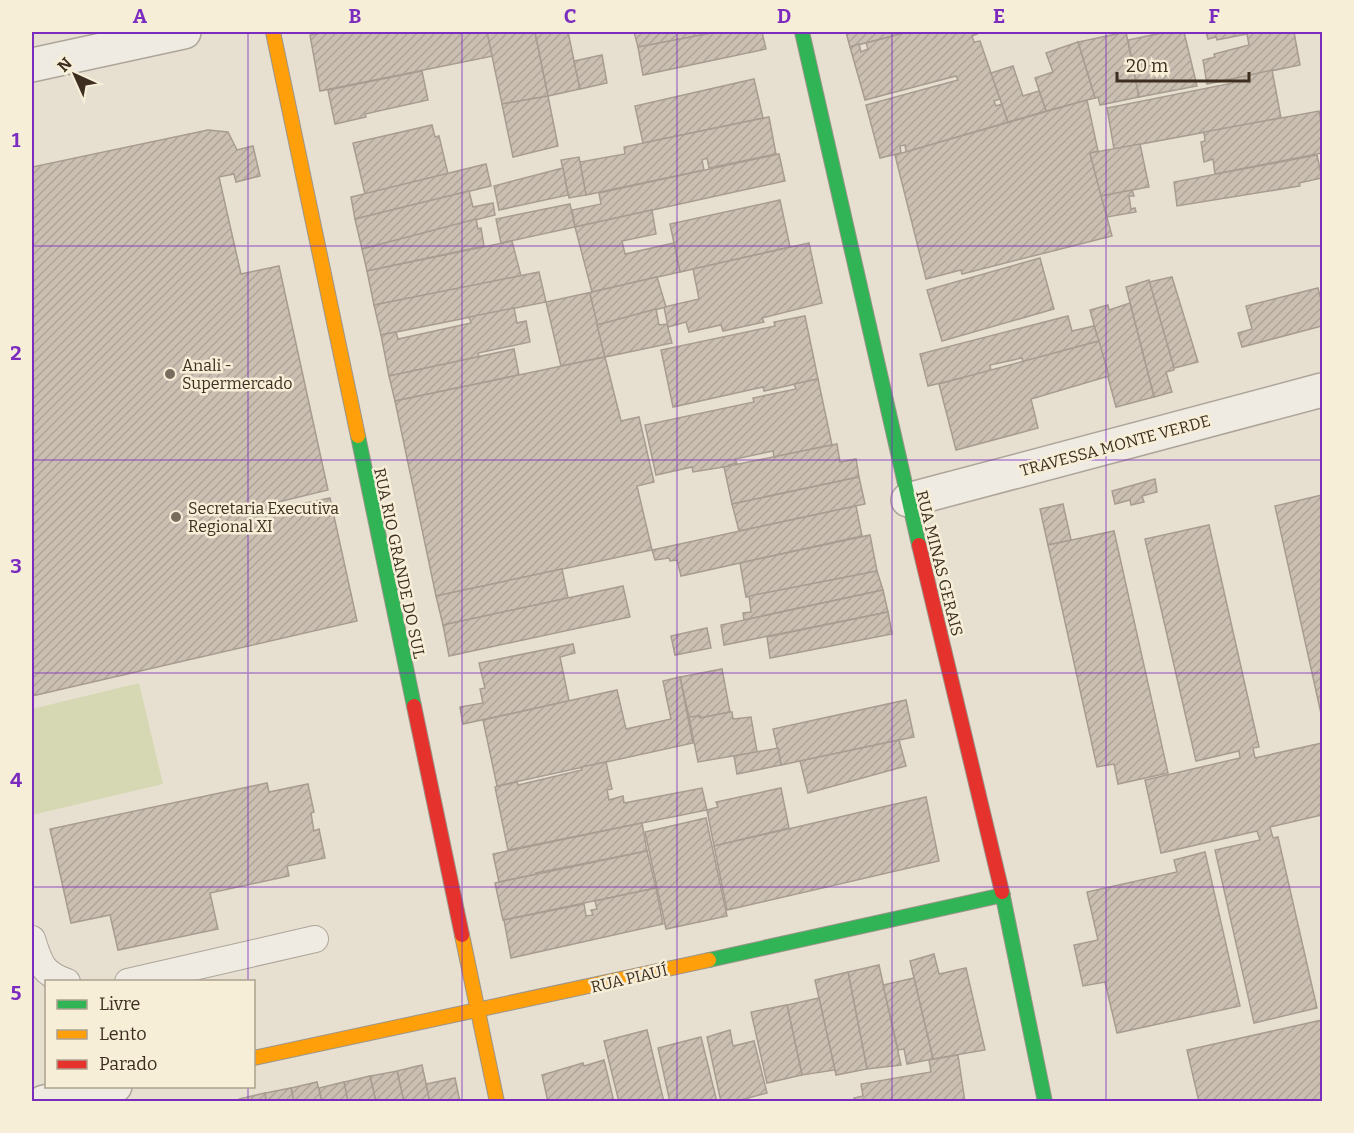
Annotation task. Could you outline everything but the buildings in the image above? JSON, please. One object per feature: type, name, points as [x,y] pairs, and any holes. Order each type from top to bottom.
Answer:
[{"type":"street","points":[[32,65],[184,32]]},
{"type":"street","name":"RUA RIO GRANDE DO SUL","points":[[273,32],[497,1101]]},
{"type":"street","name":"RUA MINAS GERAIS","points":[[802,32],[908,500],[1003,895],[1045,1101]]},
{"type":"street","name":"TRAVESSA MONTE VERDE","points":[[908,500],[1323,390]]},
{"type":"street","name":"RUA PIAUÍ","points":[[255,1058],[1003,895]]},
{"type":"street","points":[[44,1101],[106,1088]]},
{"type":"lane","points":[[132,980],[315,939]]},
{"type":"lane","points":[[33,947],[50,976],[64,980]]},
{"type":"green space","points":[[139,683],[163,784],[32,815],[32,709]]},
{"type":"traffic: fast","points":[[802,32],[919,545]]},
{"type":"traffic: fast","points":[[358,436],[414,706]]},
{"type":"traffic: fast","points":[[1002,892],[1045,1102]]},
{"type":"traffic: fast","points":[[709,960],[1003,895]]},
{"type":"traffic: slow","points":[[273,32],[358,436]]},
{"type":"traffic: slow","points":[[462,935],[497,1102]]},
{"type":"traffic: slow","points":[[255,1058],[709,960]]},
{"type":"traffic: jam","points":[[919,545],[1002,892]]},
{"type":"traffic: jam","points":[[414,706],[462,935]]},
{"type":"place","name":"Anali - Supermercado","points":[[170,374]]},
{"type":"place","name":"Secretaria Executiva Regional XI","points":[[176,517]]}]
